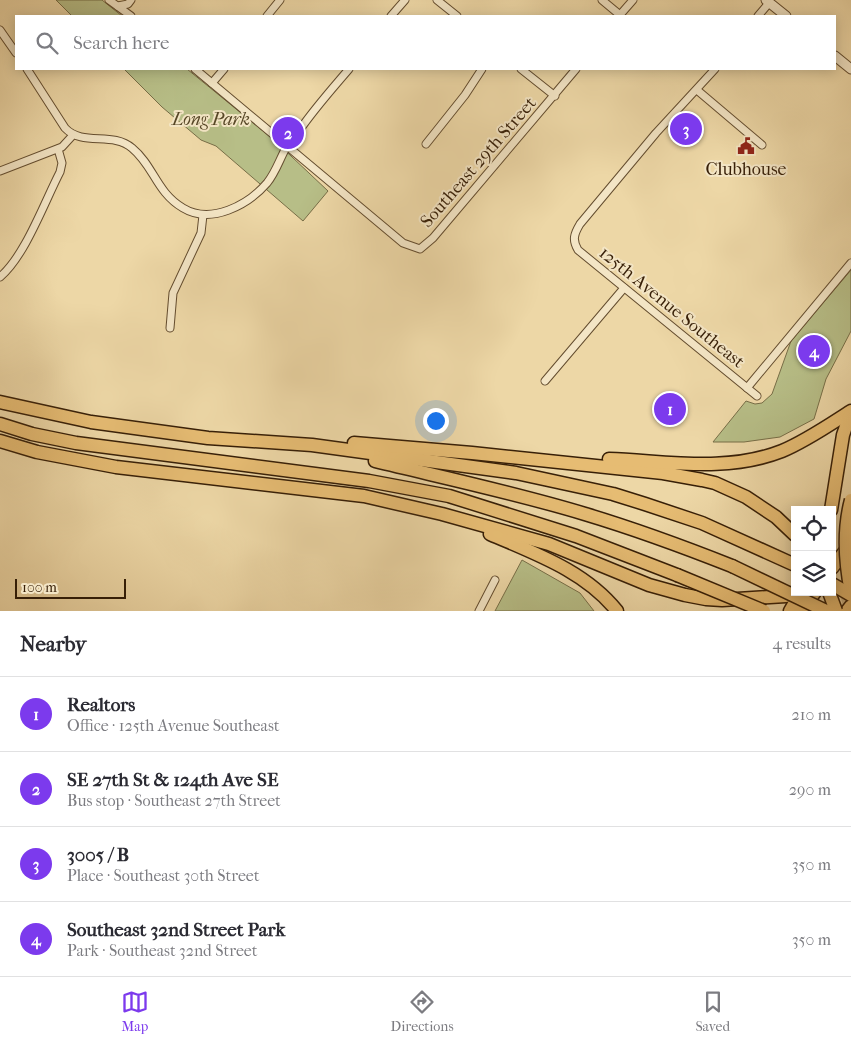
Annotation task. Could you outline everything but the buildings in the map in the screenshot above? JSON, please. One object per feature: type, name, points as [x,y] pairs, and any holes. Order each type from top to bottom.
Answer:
[{"type":"highway","points":[[0,402],[91,422],[208,438],[312,445],[516,473],[613,494],[702,524],[791,562]]},
{"type":"highway","points":[[472,453],[708,465],[737,462],[782,451],[851,412]]},
{"type":"highway","points":[[832,506],[843,435],[851,412]]},
{"type":"highway","points":[[0,424],[32,434],[76,444],[369,481],[449,496],[576,536],[764,611]]},
{"type":"highway","points":[[0,441],[37,452],[116,467],[364,496],[442,514],[549,544],[649,585],[685,595],[722,600],[786,596]]},
{"type":"highway","points":[[266,442],[364,444],[664,473],[715,483],[746,497],[760,505],[791,531]]},
{"type":"highway","points":[[312,445],[500,490],[586,514],[732,566],[826,611]]},
{"type":"highway","points":[[851,500],[847,521],[848,577],[851,593]]},
{"type":"highway","points":[[442,514],[577,574],[592,585],[617,611]]},
{"type":"highway","points":[[836,563],[851,544]]},
{"type":"highway","points":[[836,586],[851,593]]},
{"type":"highway","points":[[790,611],[799,596]]},
{"type":"highway","points":[[801,611],[811,596]]},
{"type":"highway","points":[[830,596],[836,611]]},
{"type":"highway","points":[[847,611],[851,606]]},
{"type":"street","points":[[109,0],[130,15]]},
{"type":"street","points":[[118,6],[123,6],[131,0]]},
{"type":"street","points":[[268,15],[280,0]]},
{"type":"street","points":[[393,15],[405,0]]},
{"type":"street","points":[[437,0],[456,15]]},
{"type":"street","points":[[602,0],[619,15]]},
{"type":"street","points":[[621,15],[633,0]]},
{"type":"street","points":[[759,15],[768,1],[785,15]]},
{"type":"street","points":[[0,30],[15,52]]},
{"type":"street","points":[[836,57],[851,69]]},
{"type":"street","points":[[28,70],[65,128],[73,135],[124,142],[143,158],[157,183],[169,198],[185,210],[203,215],[225,211],[259,191],[273,175],[288,146],[348,70]]},
{"type":"street","points":[[195,70],[288,146]]},
{"type":"street","points":[[212,83],[223,70]]},
{"type":"street","points":[[426,144],[465,96],[481,70]]},
{"type":"street","points":[[523,70],[554,96]]},
{"type":"street","name":"Southeast 29th Street","points":[[288,146],[403,243],[420,249],[433,238],[575,70]]},
{"type":"street","points":[[713,70],[697,90],[762,146]]},
{"type":"street","name":"125th Avenue Southeast","points":[[697,90],[656,133],[580,224],[573,238],[574,244],[578,250],[757,396]]},
{"type":"street","points":[[0,171],[58,149],[67,143],[73,135]]},
{"type":"street","points":[[0,277],[14,262],[60,172],[62,163],[58,149]]},
{"type":"street","points":[[170,328],[173,293],[201,233],[203,215]]},
{"type":"street","points":[[747,388],[851,263]]},
{"type":"street","points":[[545,381],[624,288]]},
{"type":"street","points":[[479,611],[495,580]]},
{"type":"green space","points":[[56,0],[102,0],[121,15],[71,15]]},
{"type":"green space","name":"Long Park","points":[[125,70],[188,70],[273,139],[328,191],[303,221],[216,146],[201,140],[162,107]]},
{"type":"green space","points":[[851,270],[851,331],[826,379],[814,419],[780,437],[744,442],[713,442],[746,401],[755,404],[762,403],[772,394],[791,341]]},
{"type":"green space","points":[[522,560],[580,593],[594,611],[495,611]]},
{"type":"tunnel","points":[[807,611],[851,601]]},
{"type":"place","name":"3005 / B","points":[[686,129]]},
{"type":"place","name":"SE 27th St & 124th Ave SE","points":[[288,133]]},
{"type":"place","name":"Clubhouse","points":[[746,146]]},
{"type":"place","name":"Southeast 32nd Street Park","points":[[814,351]]},
{"type":"place","name":"Realtors","points":[[670,409]]}]
